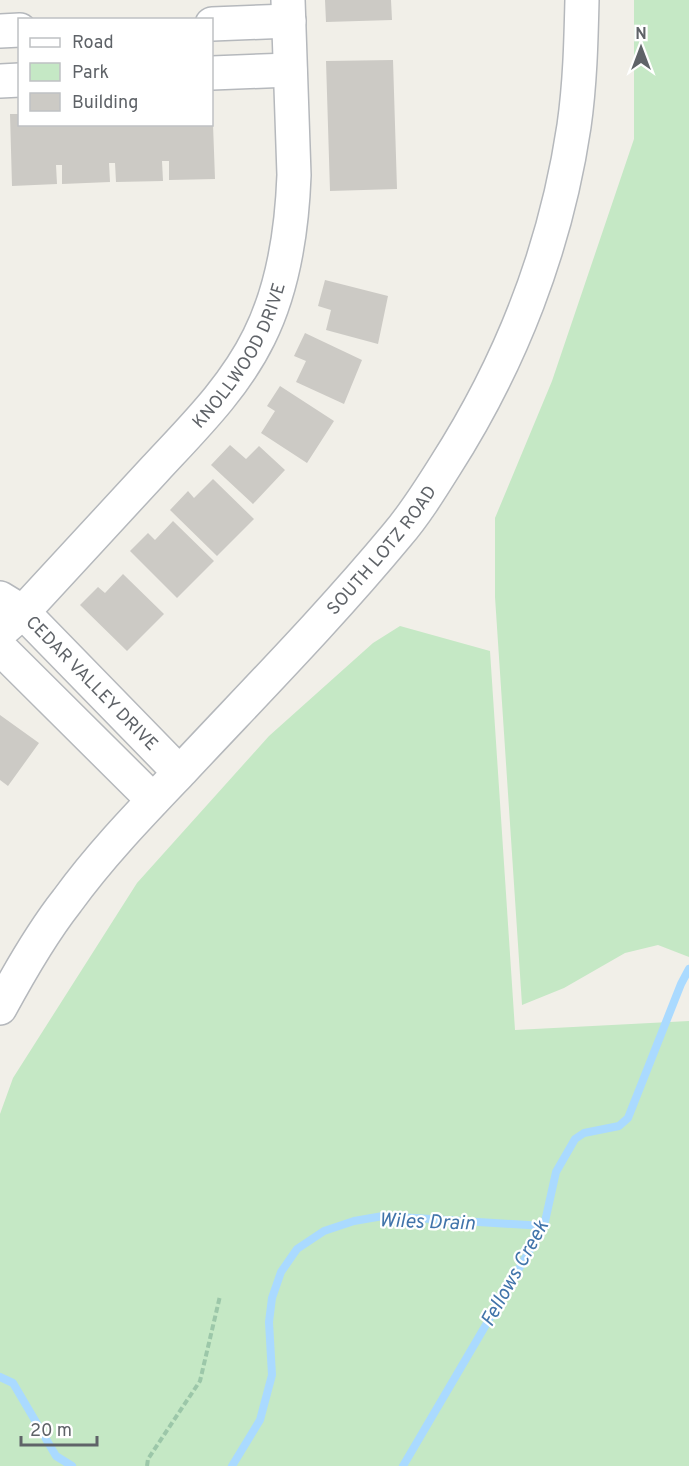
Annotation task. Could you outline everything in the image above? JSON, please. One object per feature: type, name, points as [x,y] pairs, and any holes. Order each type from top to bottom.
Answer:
[{"type":"street","name":"SOUTH LOTZ ROAD","points":[[0,1008],[66,901],[153,800],[333,608],[398,534],[424,499],[474,420],[525,312],[541,267],[562,188],[574,125],[582,0]]},
{"type":"street","points":[[213,24],[288,11]]},
{"type":"street","name":"KNOLLWOOD DRIVE","points":[[8,614],[201,420],[245,363],[259,337],[284,266],[291,219],[294,174],[288,11]]},
{"type":"street","points":[[0,31],[18,30]]},
{"type":"street","points":[[213,73],[290,70]]},
{"type":"street","points":[[0,81],[18,80]]},
{"type":"street","name":"CEDAR VALLEY DRIVE","points":[[8,614],[179,772]]},
{"type":"street","points":[[0,648],[153,800]]},
{"type":"path","points":[[147,1466],[148,1459],[200,1381],[220,1296]]},
{"type":"green space","points":[[634,0],[689,0],[689,957],[658,945],[625,953],[564,988],[522,1005],[495,597],[495,518],[552,381],[634,139]]},
{"type":"green space","points":[[400,626],[490,651],[515,1030],[689,1021],[689,1466],[0,1466],[0,1114],[13,1078],[137,883],[269,736],[373,643]]},
{"type":"building","points":[[325,0],[391,0],[392,20],[326,22]]},
{"type":"building","points":[[393,60],[397,189],[330,191],[326,61]]},
{"type":"building","points":[[10,114],[18,114],[18,126],[213,126],[213,124],[215,179],[169,180],[169,161],[162,161],[163,181],[116,182],[115,163],[109,163],[110,182],[62,184],[62,165],[56,165],[57,184],[12,186]]},
{"type":"building","points":[[325,280],[388,296],[378,344],[326,330],[331,310],[318,306]]},
{"type":"building","points":[[305,333],[362,360],[344,404],[296,382],[306,361],[294,356]]},
{"type":"building","points":[[280,386],[334,421],[307,463],[261,433],[275,411],[267,406]]},
{"type":"building","points":[[230,445],[246,459],[259,446],[285,470],[253,504],[211,465]]},
{"type":"building","points":[[213,479],[254,519],[217,556],[170,510],[188,491],[194,498]]},
{"type":"building","points":[[173,521],[214,561],[177,598],[130,551],[148,533],[155,540]]},
{"type":"building","points":[[123,574],[164,614],[127,651],[80,605],[98,587],[105,593]]},
{"type":"building","points":[[0,715],[39,743],[8,786],[0,780]]},
{"type":"waterway","name":"Fellows Creek","points":[[403,1466],[544,1226],[556,1172],[575,1139],[584,1133],[619,1126],[628,1118],[689,969]]},
{"type":"waterway","name":"Wiles Drain","points":[[232,1466],[260,1420],[272,1375],[269,1322],[272,1298],[281,1272],[297,1249],[324,1231],[354,1221],[383,1216],[544,1226]]},
{"type":"waterway","name":"Wiles Drain","points":[[0,1377],[13,1383],[56,1456],[72,1466]]}]
